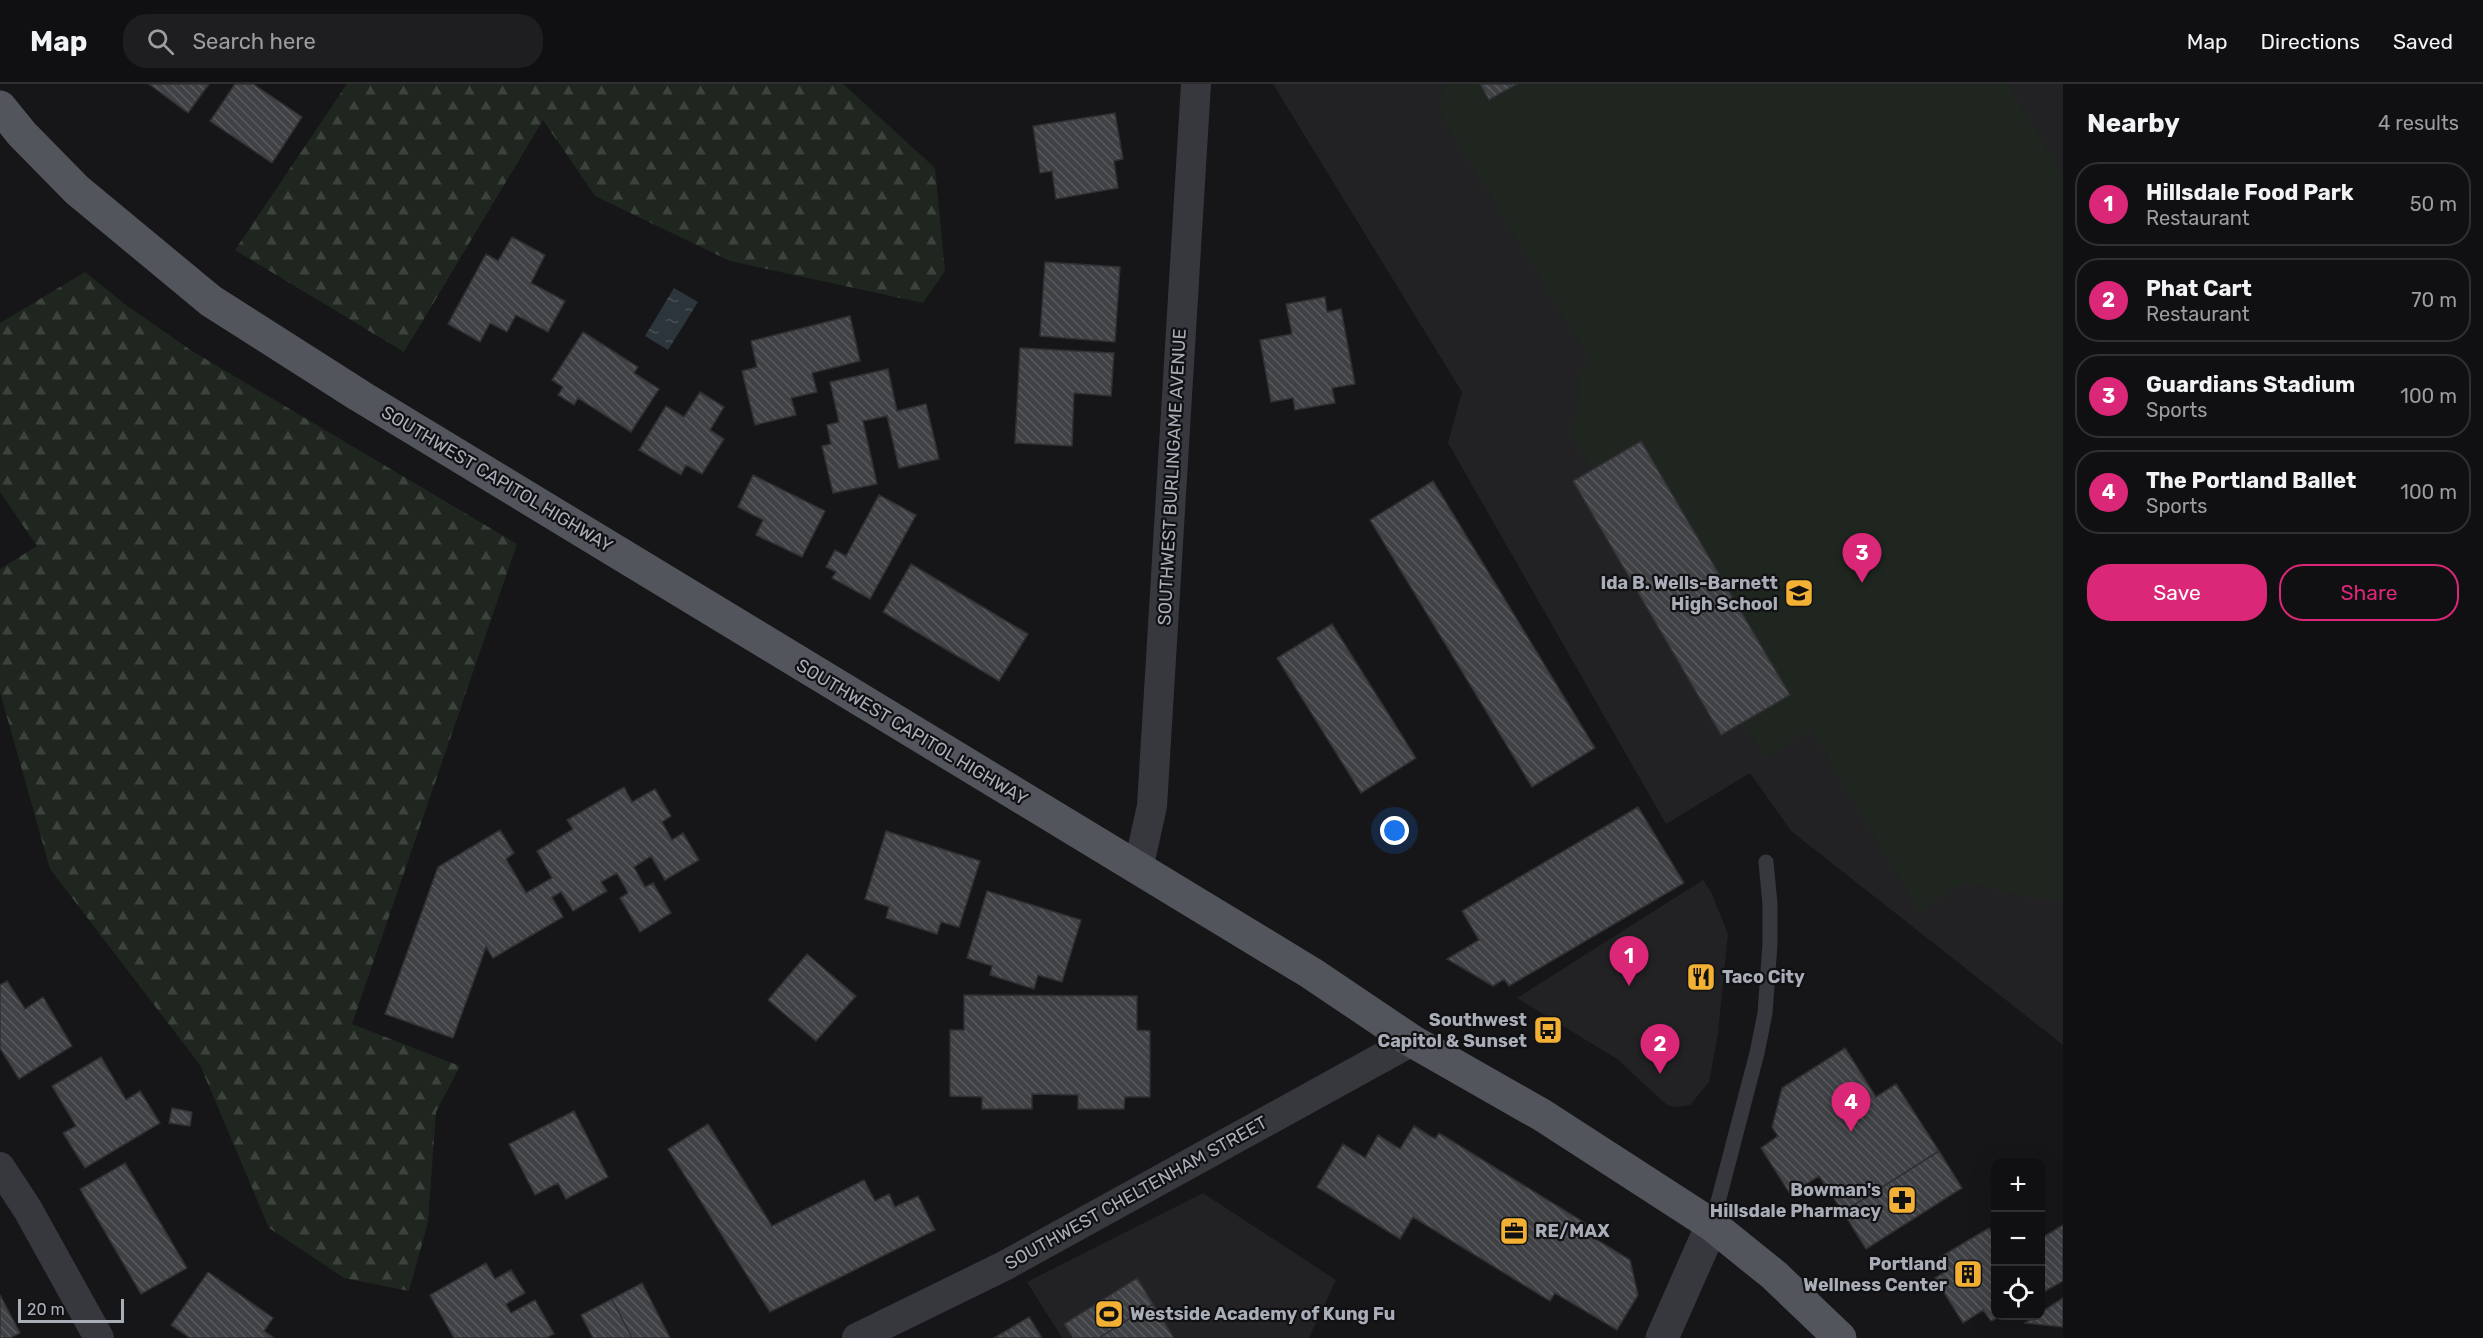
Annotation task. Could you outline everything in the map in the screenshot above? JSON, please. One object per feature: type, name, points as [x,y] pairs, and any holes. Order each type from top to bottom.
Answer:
[{"type":"main road","name":"SOUTHWEST CAPITOL HIGHWAY","points":[[0,107],[22,134],[77,190],[211,301],[360,396],[1311,973],[1412,1041],[1542,1115],[1712,1225],[1773,1275],[1840,1338]]},
{"type":"street","name":"SOUTHWEST BURLINGAME AVENUE","points":[[1138,868],[1152,806],[1196,84]]},
{"type":"street","name":"SOUTHWEST CHELTENHAM STREET","points":[[857,1338],[1004,1266],[1412,1041]]},
{"type":"street","points":[[0,1167],[28,1210],[99,1338]]},
{"type":"street","points":[[1662,1338],[1712,1225]]},
{"type":"lane","points":[[1712,1225],[1757,1053],[1765,1013],[1770,944],[1770,904],[1766,862]]},
{"type":"shaded area","name":"Ida B. Wells-Barnett High School","points":[[1273,84],[2063,84],[2063,1045],[1791,831],[1750,773],[1666,824],[1448,443],[1462,392]]},
{"type":"shaded area","points":[[1703,880],[1711,892],[1728,934],[1718,1033],[1709,1082],[1690,1105],[1676,1107],[1667,1105],[1617,1059],[1517,998]]},
{"type":"shaded area","points":[[1203,1193],[1336,1280],[1309,1338],[1062,1338],[1027,1282]]},
{"type":"green space","points":[[347,84],[843,84],[935,168],[945,271],[923,303],[730,261],[595,196],[543,120],[404,352],[235,250]]},
{"type":"green space","name":"Ida B. Wells-Barnett High School","points":[[1451,84],[2007,84],[2063,175],[2063,898],[2025,897],[1966,882],[1919,911],[1811,730],[1765,757],[1572,436],[1582,367],[1591,361],[1440,113],[1442,89]]},
{"type":"green space","points":[[85,272],[126,305],[192,351],[517,544],[352,1024],[460,1066],[436,1112],[428,1222],[409,1291],[344,1278],[269,1228],[200,1065],[50,869],[0,692],[0,569],[37,546],[0,492],[0,323]]},
{"type":"water","points":[[674,288],[698,302],[668,350],[645,336]]},
{"type":"building","points":[[149,84],[209,84],[188,113]]},
{"type":"building","points":[[235,84],[253,84],[302,117],[272,163],[210,121]]},
{"type":"building","points":[[1480,84],[1517,84],[1489,100]]},
{"type":"building","points":[[1115,113],[1123,159],[1114,161],[1118,188],[1056,199],[1052,171],[1040,173],[1033,126]]},
{"type":"building","points":[[512,237],[545,255],[531,283],[565,301],[548,332],[516,315],[507,332],[490,323],[480,342],[448,324],[486,254],[498,261]]},
{"type":"building","points":[[1045,262],[1120,267],[1115,342],[1040,336]]},
{"type":"building","points":[[1325,297],[1327,312],[1341,309],[1355,384],[1332,388],[1335,403],[1295,410],[1293,398],[1271,402],[1260,340],[1292,334],[1286,304]]},
{"type":"building","points":[[850,316],[860,361],[812,373],[817,392],[791,398],[796,415],[755,425],[742,371],[757,367],[751,341]]},
{"type":"building","points":[[583,332],[638,367],[634,373],[659,389],[631,432],[578,398],[574,405],[558,395],[563,387],[552,380]]},
{"type":"building","points":[[1020,348],[1114,353],[1111,396],[1074,393],[1072,446],[1015,443]]},
{"type":"building","points":[[888,369],[897,411],[926,404],[939,459],[899,468],[887,416],[863,421],[877,484],[833,493],[822,446],[831,444],[827,425],[839,422],[830,382]]},
{"type":"building","points":[[700,392],[724,407],[710,430],[724,439],[702,474],[686,465],[681,475],[639,450],[666,406],[684,417]]},
{"type":"building","points":[[1641,441],[1790,695],[1721,735],[1573,481]]},
{"type":"building","points":[[753,475],[825,511],[802,557],[756,535],[763,520],[738,507]]},
{"type":"building","points":[[1433,481],[1595,748],[1532,787],[1370,520]]},
{"type":"building","points":[[879,495],[916,515],[870,599],[832,578],[836,572],[826,567],[835,550],[846,556]]},
{"type":"building","points":[[911,564],[1028,634],[999,681],[883,612]]},
{"type":"building","points":[[1332,624],[1416,758],[1361,793],[1277,658]]},
{"type":"building","points":[[624,787],[632,802],[655,789],[671,816],[662,822],[672,840],[683,833],[699,860],[665,880],[651,856],[634,867],[645,887],[653,883],[671,913],[640,932],[620,898],[628,893],[617,873],[601,882],[607,891],[573,911],[561,892],[552,897],[563,917],[493,958],[486,947],[453,1038],[385,1014],[438,867],[500,830],[514,853],[506,859],[526,893],[552,878],[537,851],[573,829],[567,820]]},
{"type":"building","points":[[1638,807],[1684,883],[1509,986],[1504,979],[1493,986],[1447,959],[1479,940],[1462,911]]},
{"type":"building","points":[[886,831],[980,861],[959,927],[941,922],[937,934],[886,918],[889,907],[865,899]]},
{"type":"building","points":[[987,891],[1081,920],[1062,982],[1038,975],[1034,989],[990,975],[992,966],[967,958]]},
{"type":"building","points":[[807,954],[856,996],[816,1041],[768,1000]]},
{"type":"building","points":[[7,981],[25,1009],[43,997],[72,1046],[19,1079],[0,1048],[0,985]]},
{"type":"building","points":[[964,995],[1137,996],[1137,1030],[1150,1031],[1150,1097],[1125,1097],[1124,1109],[1078,1109],[1078,1095],[1032,1094],[1032,1109],[982,1109],[982,1097],[950,1096],[950,1030],[964,1030]]},
{"type":"building","points":[[1845,1048],[1876,1097],[1896,1084],[1939,1151],[1843,1212],[1819,1176],[1790,1194],[1761,1148],[1778,1136],[1772,1127],[1782,1088]]},
{"type":"building","points":[[101,1057],[126,1100],[140,1091],[160,1123],[85,1168],[63,1133],[76,1126],[52,1086]]},
{"type":"building","points":[[172,1108],[192,1112],[190,1126],[169,1123]]},
{"type":"building","points":[[574,1111],[608,1177],[566,1199],[558,1183],[535,1195],[509,1144]]},
{"type":"building","points":[[708,1124],[772,1226],[864,1180],[875,1201],[889,1194],[895,1207],[918,1196],[935,1230],[770,1312],[668,1149]]},
{"type":"building","name":"RE/MAX","points":[[1414,1126],[1435,1139],[1439,1133],[1593,1228],[1589,1235],[1630,1260],[1638,1295],[1617,1330],[1555,1293],[1550,1301],[1413,1217],[1400,1239],[1317,1187],[1343,1144],[1365,1158],[1378,1135],[1400,1149]]},
{"type":"building","name":"Bowman's Hillsdale Pharmacy","points":[[1939,1151],[1962,1188],[1866,1249],[1843,1212]]},
{"type":"building","points":[[125,1163],[187,1268],[141,1294],[80,1189]]},
{"type":"building","points":[[2063,1225],[2063,1281],[2045,1291],[2045,1266],[2045,1236]]},
{"type":"building","name":"Portland Wellness Center","points":[[1989,1228],[1991,1231],[1991,1320],[1993,1320],[1991,1321],[1983,1310],[1963,1323],[1935,1278],[1948,1270],[1940,1257]]},
{"type":"building","points":[[486,1263],[495,1279],[511,1270],[525,1293],[506,1304],[511,1313],[535,1300],[554,1334],[546,1338],[454,1338],[430,1295]]},
{"type":"building","points":[[208,1272],[273,1318],[264,1331],[274,1338],[190,1338],[171,1325]]},
{"type":"building","name":"Westside Academy of Kung Fu","points":[[1137,1278],[1153,1304],[1099,1338],[1073,1338],[1064,1324]]},
{"type":"building","points":[[642,1283],[670,1338],[632,1338],[612,1299]]},
{"type":"building","points":[[0,1295],[20,1333],[10,1338],[0,1338]]},
{"type":"building","points":[[2063,1298],[2063,1327],[2025,1323],[2030,1320],[2045,1320],[2045,1310]]},
{"type":"building","points":[[612,1299],[632,1338],[593,1338],[581,1315]]},
{"type":"building","points":[[1153,1304],[1174,1338],[1099,1338]]},
{"type":"building","points":[[1029,1317],[1042,1338],[994,1338]]},
{"type":"place","name":"Guardians Stadium","points":[[1862,583]]},
{"type":"place","name":"Ida B. Wells-Barnett High School","points":[[1799,593]]},
{"type":"place","name":"Taco City","points":[[1701,977]]},
{"type":"place","name":"Hillsdale Food Park","points":[[1629,986]]},
{"type":"place","name":"Southwest Capitol & Sunset","points":[[1548,1030]]},
{"type":"place","name":"Phat Cart","points":[[1660,1074]]},
{"type":"place","name":"The Portland Ballet","points":[[1851,1132]]},
{"type":"place","name":"Bowman's Hillsdale Pharmacy","points":[[1902,1200]]},
{"type":"place","name":"RE/MAX","points":[[1514,1231]]},
{"type":"place","name":"Portland Wellness Center","points":[[1968,1274]]},
{"type":"place","name":"Westside Academy of Kung Fu","points":[[1109,1314]]}]
